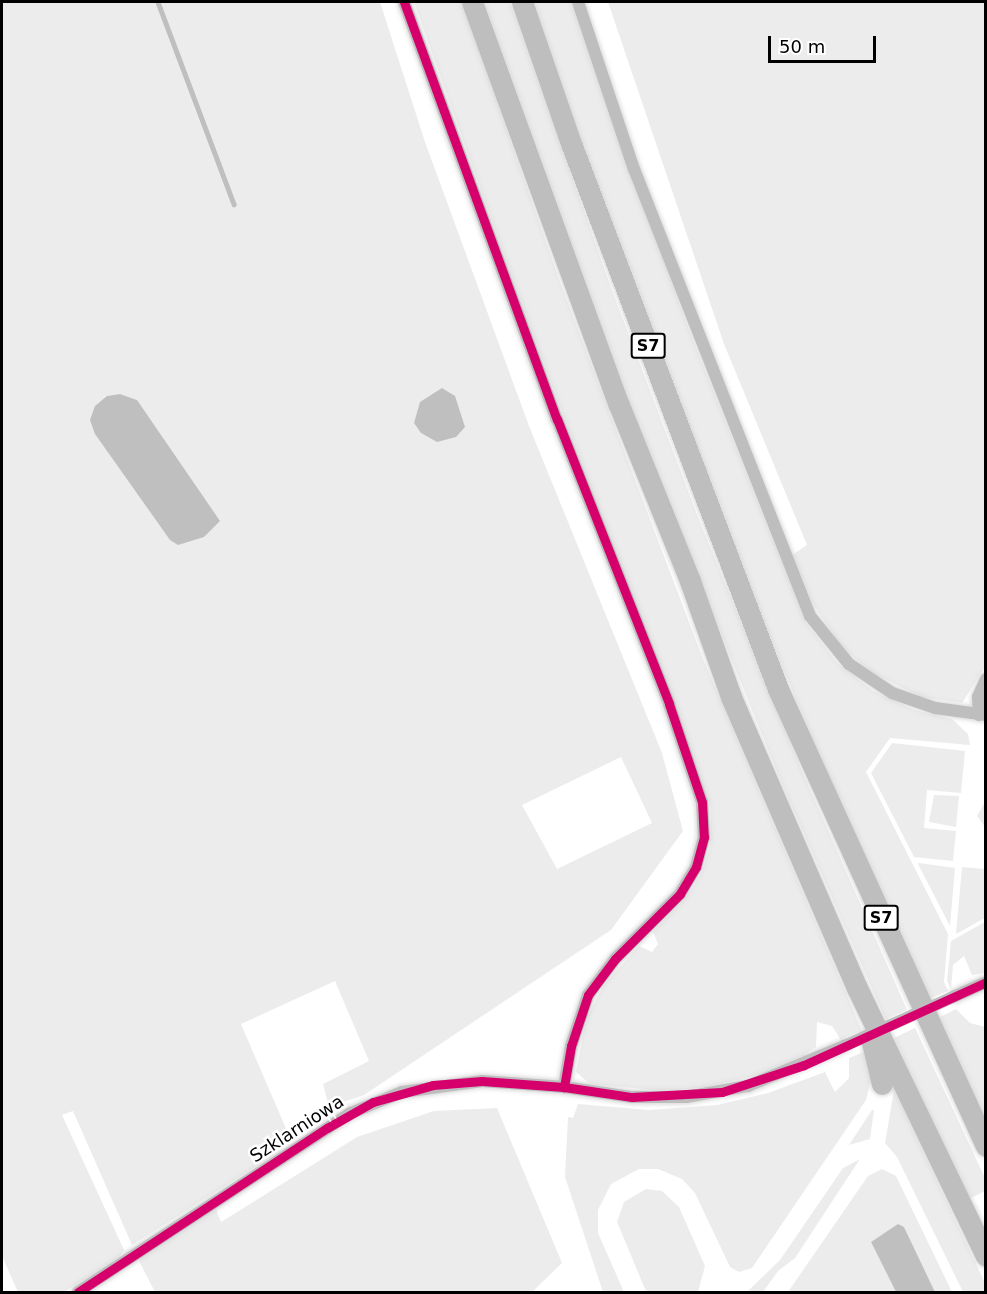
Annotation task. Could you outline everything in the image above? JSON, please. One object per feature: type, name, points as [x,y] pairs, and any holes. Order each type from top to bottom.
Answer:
[{"type":"highway","name":"S7","points":[[472,2],[619,405],[690,581],[731,697],[857,988],[986,1256]]},
{"type":"highway","name":"S7","points":[[522,2],[576,157],[778,689],[986,1146]]},
{"type":"highway","points":[[857,988],[882,1084]]},
{"type":"street","points":[[404,2],[557,419],[669,704],[702,802],[704,837],[696,867],[680,894],[615,959],[588,995],[571,1046],[564,1087]]},
{"type":"street","points":[[578,2],[634,169],[810,616],[838,653],[873,682],[914,702],[982,715],[978,697],[986,679]]},
{"type":"street","name":"Szklarniowa","points":[[78,1293],[327,1128],[373,1102],[433,1085],[462,1083],[564,1087],[632,1097],[722,1092],[772,1078],[986,982]]},
{"type":"shaded area","points":[[2,2],[380,2],[425,142],[529,426],[662,753],[683,831],[611,930],[364,1095],[329,1107],[323,1084],[369,1061],[335,981],[241,1024],[290,1138],[277,1147],[280,1151],[132,1245],[73,1111],[62,1115],[124,1250],[117,1260],[64,1292],[18,1292],[2,1256]],"holes":[[[120,394],[137,400],[189,541],[178,545],[107,396]],[[621,757],[652,823],[557,869],[522,805]]]},
{"type":"shaded area","points":[[414,2],[462,2],[561,285],[703,659],[862,1031],[841,1040],[832,1026],[817,1022],[816,1047],[805,1054],[807,1057],[770,1072],[701,1088],[666,1091],[590,1084],[576,1072],[586,1019],[604,985],[639,946],[652,952],[658,944],[653,932],[691,891],[702,872],[710,847],[711,808],[523,308]]},
{"type":"shaded area","points":[[484,2],[510,2],[610,285],[701,525],[804,776],[907,1010],[886,1020],[783,786],[647,451]]},
{"type":"shaded area","points":[[533,2],[571,2],[687,325],[806,623],[837,663],[873,691],[914,710],[952,719],[968,734],[970,745],[890,738],[866,772],[948,934],[944,982],[948,991],[930,999],[820,757],[747,580],[611,224]]},
{"type":"shaded area","points":[[608,2],[985,2],[986,665],[962,703],[921,697],[871,672],[841,646],[813,604],[792,555],[807,545],[724,344]]},
{"type":"shaded area","points":[[442,388],[455,396],[465,427],[456,437],[437,442],[421,433],[414,423],[420,402]]},
{"type":"shaded area","points":[[120,394],[137,400],[220,521],[204,537],[178,545],[170,540],[95,434],[90,420],[95,406],[107,396]]},
{"type":"shaded area","points":[[892,743],[965,751],[961,793],[927,790],[924,828],[956,831],[953,861],[914,857],[871,773]]},
{"type":"shaded area","points":[[934,795],[959,796],[956,827],[929,822]]},
{"type":"shaded area","points":[[985,802],[985,827],[977,816]]},
{"type":"shaded area","points":[[918,864],[955,868],[950,926]]},
{"type":"shaded area","points":[[962,867],[985,869],[985,918],[956,934]]},
{"type":"shaded area","points":[[985,922],[985,973],[972,975],[964,956],[953,965],[951,989],[947,981],[951,941]]},
{"type":"shaded area","points":[[956,1009],[970,1023],[985,1027],[985,1120],[938,1018]]},
{"type":"shaded area","points":[[915,1028],[985,1178],[985,1191],[969,1199],[894,1038]]},
{"type":"shaded area","points":[[868,1050],[872,1076],[866,1100],[752,1268],[739,1272],[730,1267],[695,1193],[682,1179],[658,1169],[639,1169],[611,1184],[598,1210],[598,1233],[624,1292],[603,1292],[565,1177],[568,1117],[573,1118],[578,1104],[649,1110],[717,1105],[768,1093],[825,1072],[835,1092],[849,1078],[849,1058]]},
{"type":"shaded area","points":[[894,1090],[985,1283],[985,1292],[963,1292],[897,1157],[885,1143]]},
{"type":"shaded area","points":[[497,1108],[562,1263],[532,1292],[155,1292],[138,1259],[216,1209],[221,1222],[357,1137],[434,1111]]},
{"type":"shaded area","points":[[872,1110],[874,1110],[870,1139],[849,1145]]},
{"type":"shaded area","points":[[860,1159],[795,1258],[778,1271],[763,1292],[747,1292],[780,1260],[843,1168]]},
{"type":"shaded area","points":[[882,1169],[896,1176],[952,1292],[935,1292],[904,1227],[898,1225],[871,1242],[896,1292],[788,1292],[868,1176]]},
{"type":"shaded area","points":[[646,1189],[662,1191],[679,1207],[705,1266],[698,1292],[648,1292],[645,1289],[617,1222],[624,1202]]},
{"type":"shaded area","points":[[898,1224],[904,1227],[935,1292],[896,1292],[871,1242]]},
{"type":"waterway","points":[[158,2],[234,204]]},
{"type":"cycle path","points":[[404,2],[557,419],[669,704],[702,802],[704,837],[696,867],[680,894],[615,959],[588,995],[571,1046],[564,1087]]},
{"type":"cycle path","points":[[78,1292],[327,1128],[373,1102],[433,1085],[482,1081],[564,1087],[632,1097],[722,1092],[804,1065],[986,982]]}]
